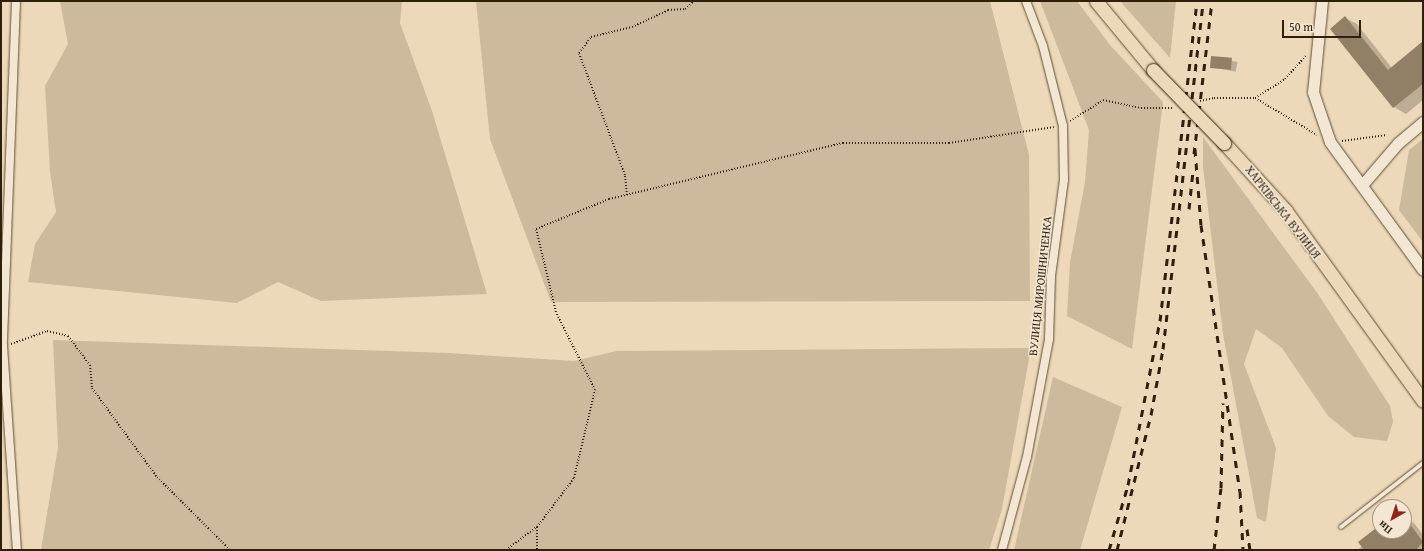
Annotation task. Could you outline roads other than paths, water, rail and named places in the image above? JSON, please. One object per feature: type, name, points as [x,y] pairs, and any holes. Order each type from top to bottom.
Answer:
[{"type":"main road","name":"ХАРКІВСЬКА ВУЛИЦЯ","points":[[1096,1],[1154,70],[1224,143],[1286,211],[1423,400]]},
{"type":"street","points":[[16,1],[2,346],[16,550]]},
{"type":"street","name":"ВУЛИЦЯ МИРОШНИЧЕНКА","points":[[1002,550],[1027,457],[1049,339],[1051,276],[1064,180],[1063,126],[1043,46],[1026,1]]},
{"type":"street","points":[[1322,1],[1313,92],[1330,142],[1423,270]]},
{"type":"street","points":[[1362,185],[1398,143],[1423,122]]},
{"type":"lane","points":[[1341,527],[1423,463]]},
{"type":"railway","points":[[1109,550],[1128,485],[1160,321],[1197,1]]},
{"type":"railway","points":[[1117,550],[1151,415],[1163,349],[1203,1]]},
{"type":"railway","points":[[1194,154],[1212,1]]},
{"type":"railway","points":[[1195,149],[1201,225],[1240,491],[1243,550]]},
{"type":"railway","points":[[1189,209],[1193,170]]},
{"type":"railway","points":[[1214,550],[1221,488],[1223,403]]},
{"type":"railway","points":[[1247,529],[1250,550]]}]
